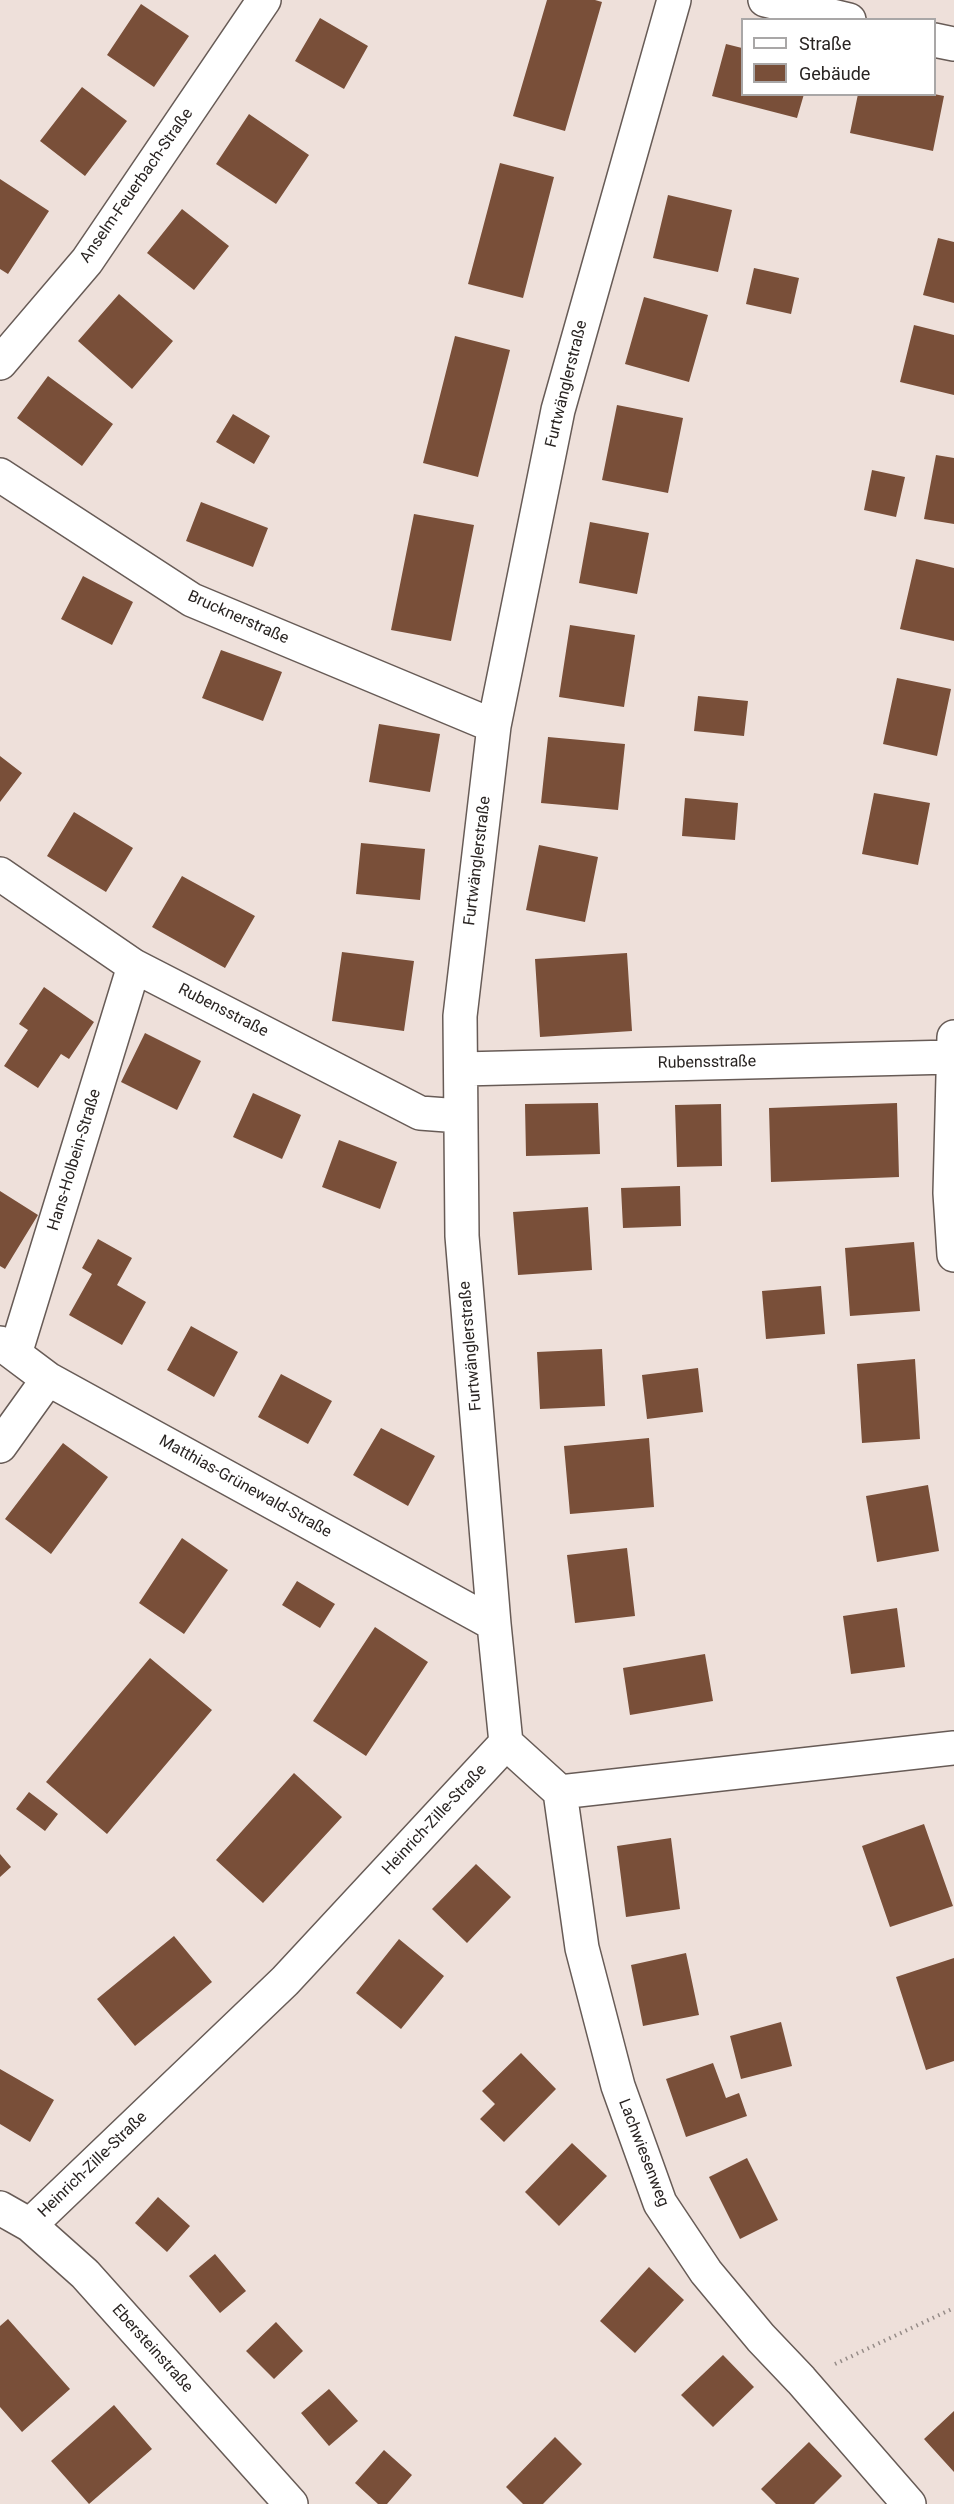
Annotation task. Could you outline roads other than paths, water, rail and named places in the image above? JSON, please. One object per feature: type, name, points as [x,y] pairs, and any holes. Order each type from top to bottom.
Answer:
[{"type":"street","name":"Anselm-Feuerbach-Straße","points":[[0,363],[87,261],[264,0]]},
{"type":"street","name":"Furtwänglerstraße","points":[[506,1743],[462,1236],[460,1016],[494,726],[558,410],[674,0]]},
{"type":"street","points":[[765,0],[841,18]]},
{"type":"street","points":[[936,40],[954,44]]},
{"type":"street","name":"Brucknerstraße","points":[[0,475],[192,600],[494,726]]},
{"type":"street","name":"Rubensstraße","points":[[0,874],[134,966],[420,1113],[460,1116]]},
{"type":"street","name":"Hans-Holbein-Straße","points":[[8,1349],[134,966]]},
{"type":"street","points":[[953,1047],[950,1193],[954,1255]]},
{"type":"street","name":"Rubensstraße","points":[[462,1069],[953,1047]]},
{"type":"street","name":"Matthias-Grünewald-Straße","points":[[8,1349],[48,1379],[494,1624]]},
{"type":"street","points":[[0,1446],[48,1379]]},
{"type":"street","points":[[506,1743],[560,1792],[954,1748]]},
{"type":"street","name":"Heinrich-Zille-Straße","points":[[30,2225],[285,1981],[506,1743]]},
{"type":"street","name":"Lachwiesenweg","points":[[560,1792],[582,1948],[618,2086],[660,2203],[706,2272],[761,2338],[801,2380],[909,2504]]},
{"type":"street","name":"Ebersteinstraße","points":[[0,2208],[30,2225],[85,2274],[291,2504]]}]
